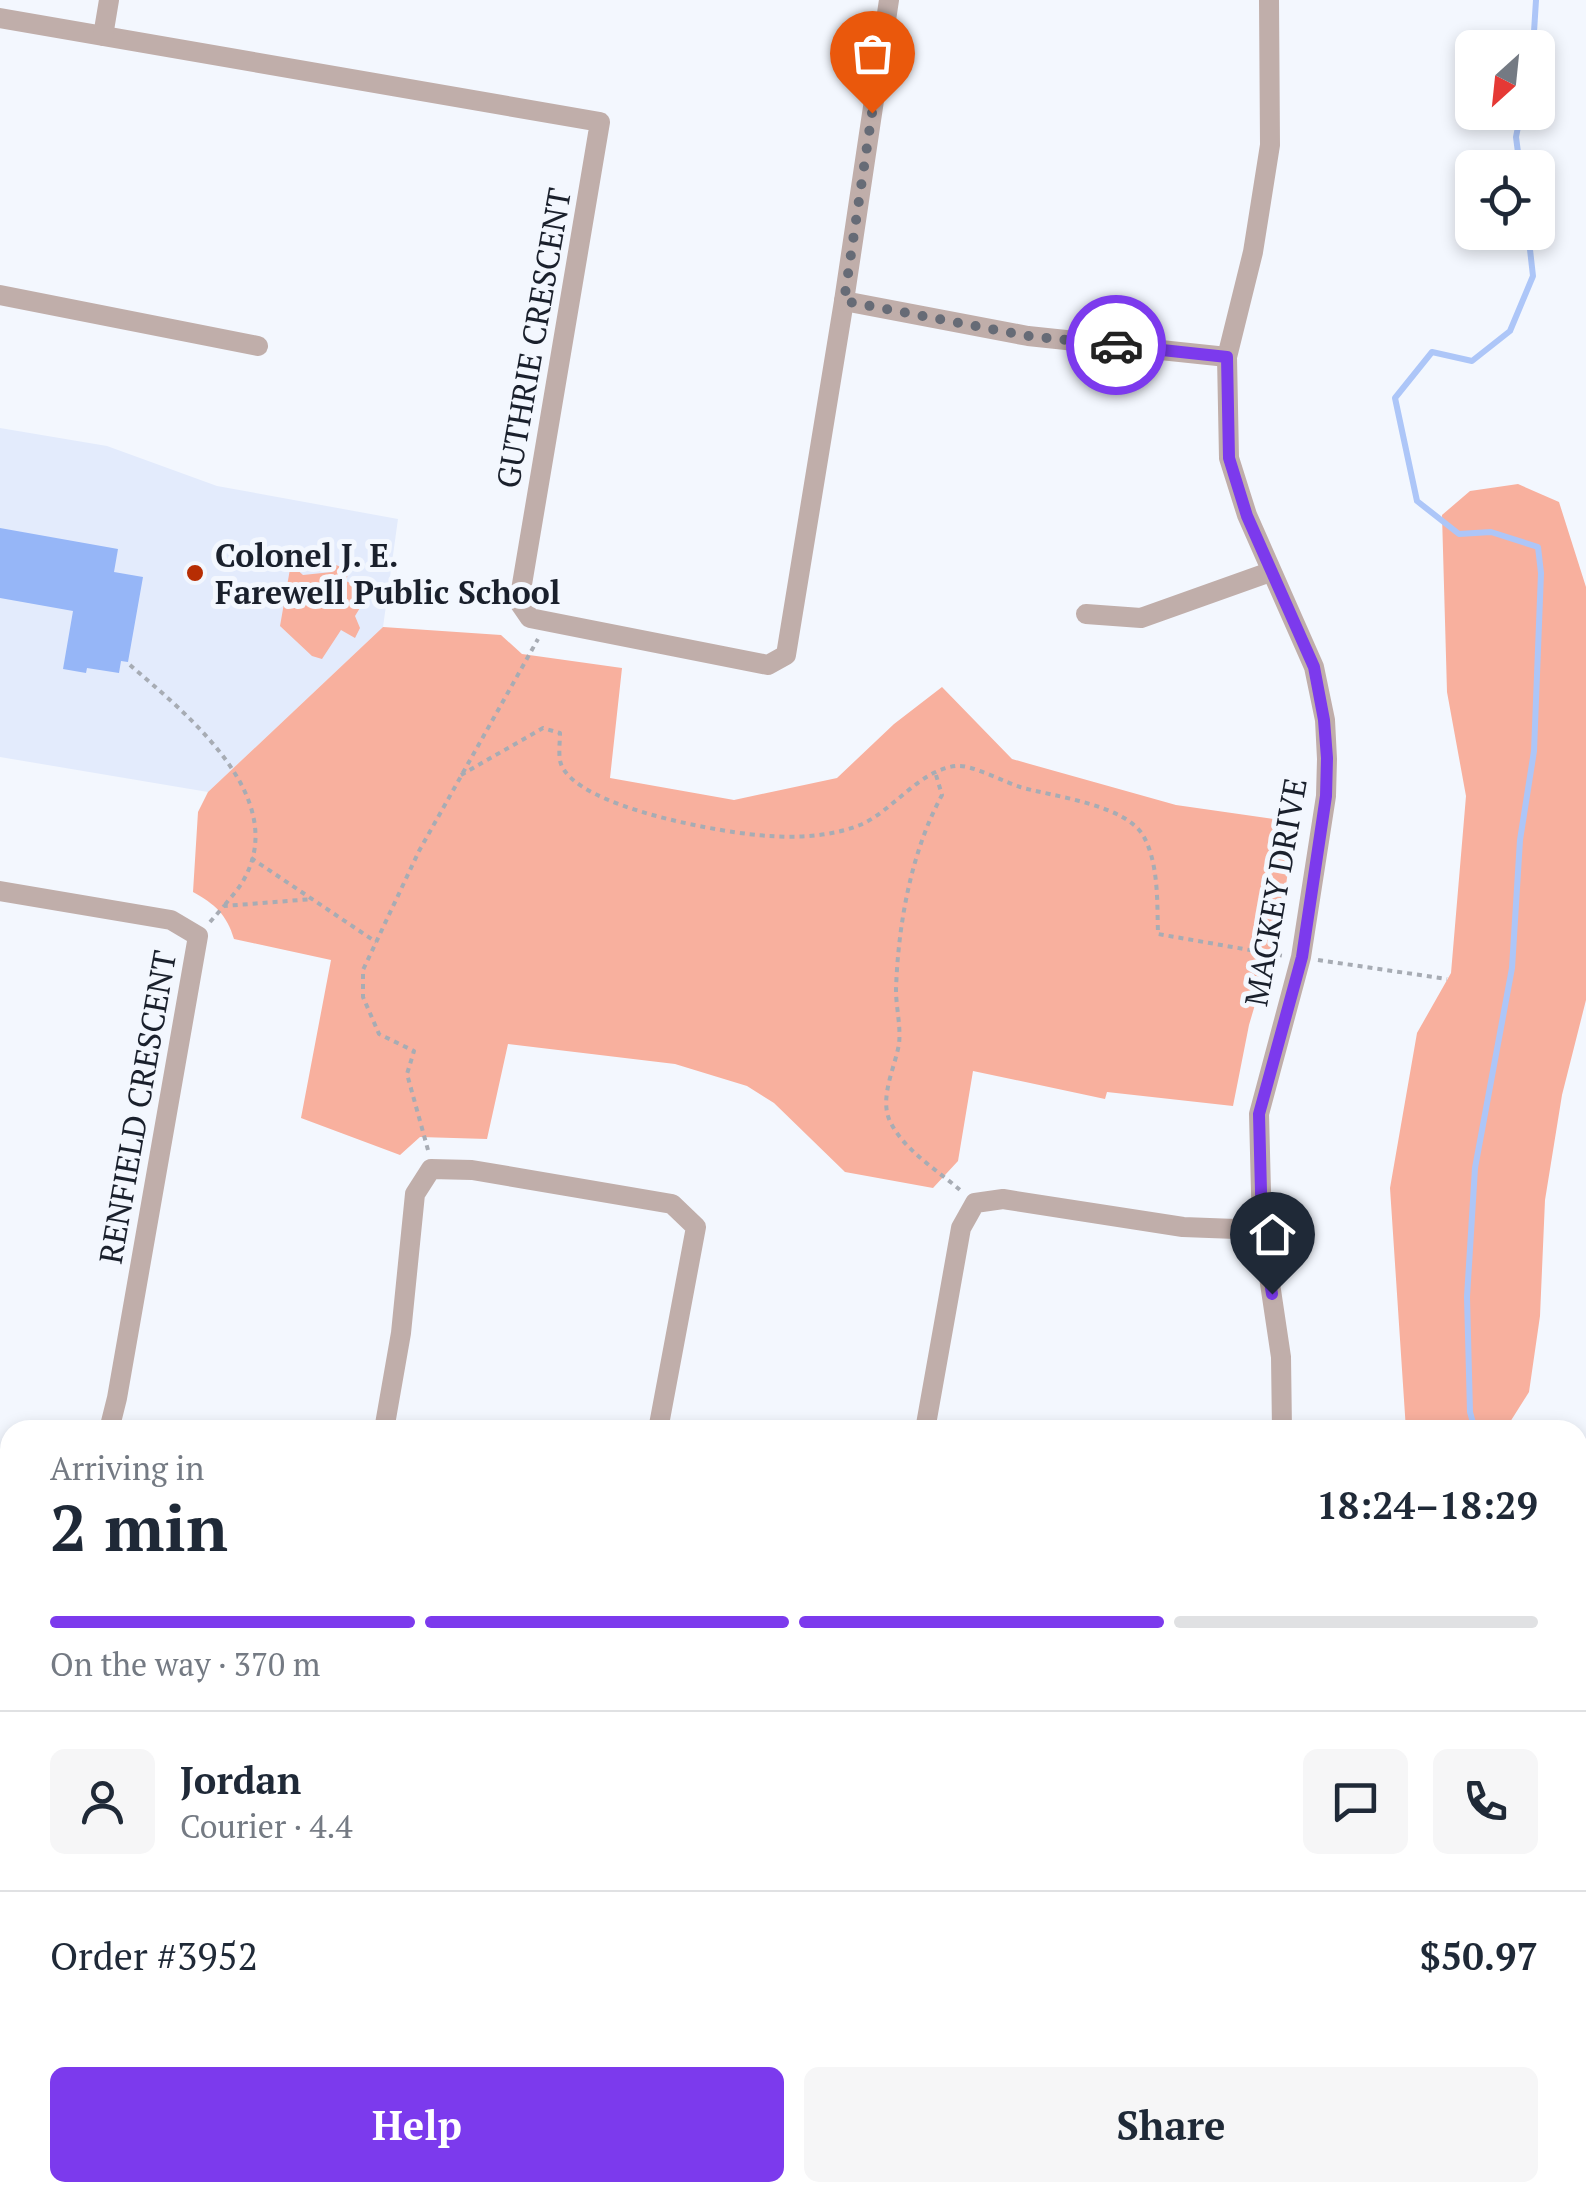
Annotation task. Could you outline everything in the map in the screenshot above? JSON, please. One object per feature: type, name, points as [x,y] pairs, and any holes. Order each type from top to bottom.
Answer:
[{"type":"street","points":[[103,36],[109,0]]},
{"type":"street","points":[[548,622],[768,664],[786,655],[889,0]]},
{"type":"street","name":"MACKEY DRIVE","points":[[1268,0],[1270,144],[1256,234],[1227,357],[1229,458],[1247,516],[1314,667],[1324,720],[1326,796],[1302,957],[1259,1114],[1262,1230],[1281,1357],[1282,1420]]},
{"type":"street","name":"GUTHRIE CRESCENT","points":[[0,18],[600,122],[519,602],[530,618],[548,622]]},
{"type":"street","points":[[0,295],[258,346]]},
{"type":"street","points":[[844,301],[1028,336],[1227,357]]},
{"type":"street","points":[[1086,614],[1141,618],[1270,572]]},
{"type":"street","name":"RENFIELD CRESCENT","points":[[0,891],[172,920],[198,936],[112,1420]]},
{"type":"street","points":[[386,1420],[401,1333],[416,1194],[431,1168],[472,1170],[672,1204],[696,1227],[660,1420]]},
{"type":"street","points":[[928,1420],[961,1228],[975,1203],[1003,1199],[1183,1227],[1262,1230]]},
{"type":"path","points":[[431,1168],[407,1074],[414,1050],[379,1034],[363,997],[362,970],[419,851],[548,622]]},
{"type":"path","points":[[130,664],[203,729],[250,798],[255,832],[245,878],[198,936]]},
{"type":"path","points":[[461,775],[543,728],[560,734],[561,764],[578,783],[598,795],[650,816],[767,836],[810,836],[861,824],[935,773],[959,765],[1020,787],[1104,808],[1144,836],[1155,878],[1158,934],[1447,979]]},
{"type":"path","points":[[935,773],[942,795],[917,848],[898,965],[900,1039],[885,1105],[904,1143],[975,1203]]},
{"type":"path","points":[[251,858],[376,942]]},
{"type":"path","points":[[224,906],[313,900]]},
{"type":"shaded area","name":"Colonel J. E. Farewell Public School","points":[[0,428],[107,446],[217,486],[398,519],[383,627],[208,792],[0,757]]},
{"type":"shaded area","points":[[1518,484],[1559,502],[1586,587],[1586,1000],[1562,1095],[1545,1200],[1540,1316],[1529,1392],[1511,1420],[1405,1420],[1390,1188],[1417,1033],[1451,973],[1466,796],[1447,692],[1442,515],[1470,491]]},
{"type":"shaded area","points":[[336,565],[349,570],[346,581],[362,589],[363,603],[355,616],[360,628],[355,638],[341,630],[322,659],[312,656],[280,626],[290,569],[293,566],[303,575],[332,572]]},
{"type":"shaded area","points":[[383,627],[501,635],[522,654],[622,668],[610,778],[734,800],[837,778],[894,724],[942,687],[1012,759],[1176,805],[1295,822],[1282,913],[1249,1025],[1233,1106],[1107,1092],[1105,1099],[973,1071],[958,1161],[933,1188],[845,1172],[774,1103],[747,1086],[675,1064],[508,1044],[487,1139],[420,1137],[400,1155],[301,1118],[331,960],[234,939],[219,911],[193,892],[198,812],[208,792]]},
{"type":"building","points":[[0,528],[118,549],[114,572],[143,577],[128,662],[121,661],[119,673],[63,669],[73,611],[0,598]]},
{"type":"waterway","points":[[1534,30],[1536,0]]},
{"type":"waterway","points":[[1517,130],[1518,150]]},
{"type":"waterway","points":[[1472,1420],[1467,1297],[1475,1168],[1512,968],[1520,840],[1534,751],[1541,573],[1538,547],[1491,532],[1459,534],[1417,501],[1395,398],[1432,352],[1472,361],[1510,331],[1533,276],[1530,250]]},
{"type":"way so far","points":[[872,113],[844,301],[1028,336],[1116,345]]},
{"type":"place","name":"Colonel J. E. Farewell Public School","points":[[195,573]]},
{"type":"route","points":[[1116,345],[1227,357],[1229,458],[1247,516],[1314,667],[1324,720],[1326,796],[1302,957],[1259,1114],[1262,1230],[1272,1294]]}]
